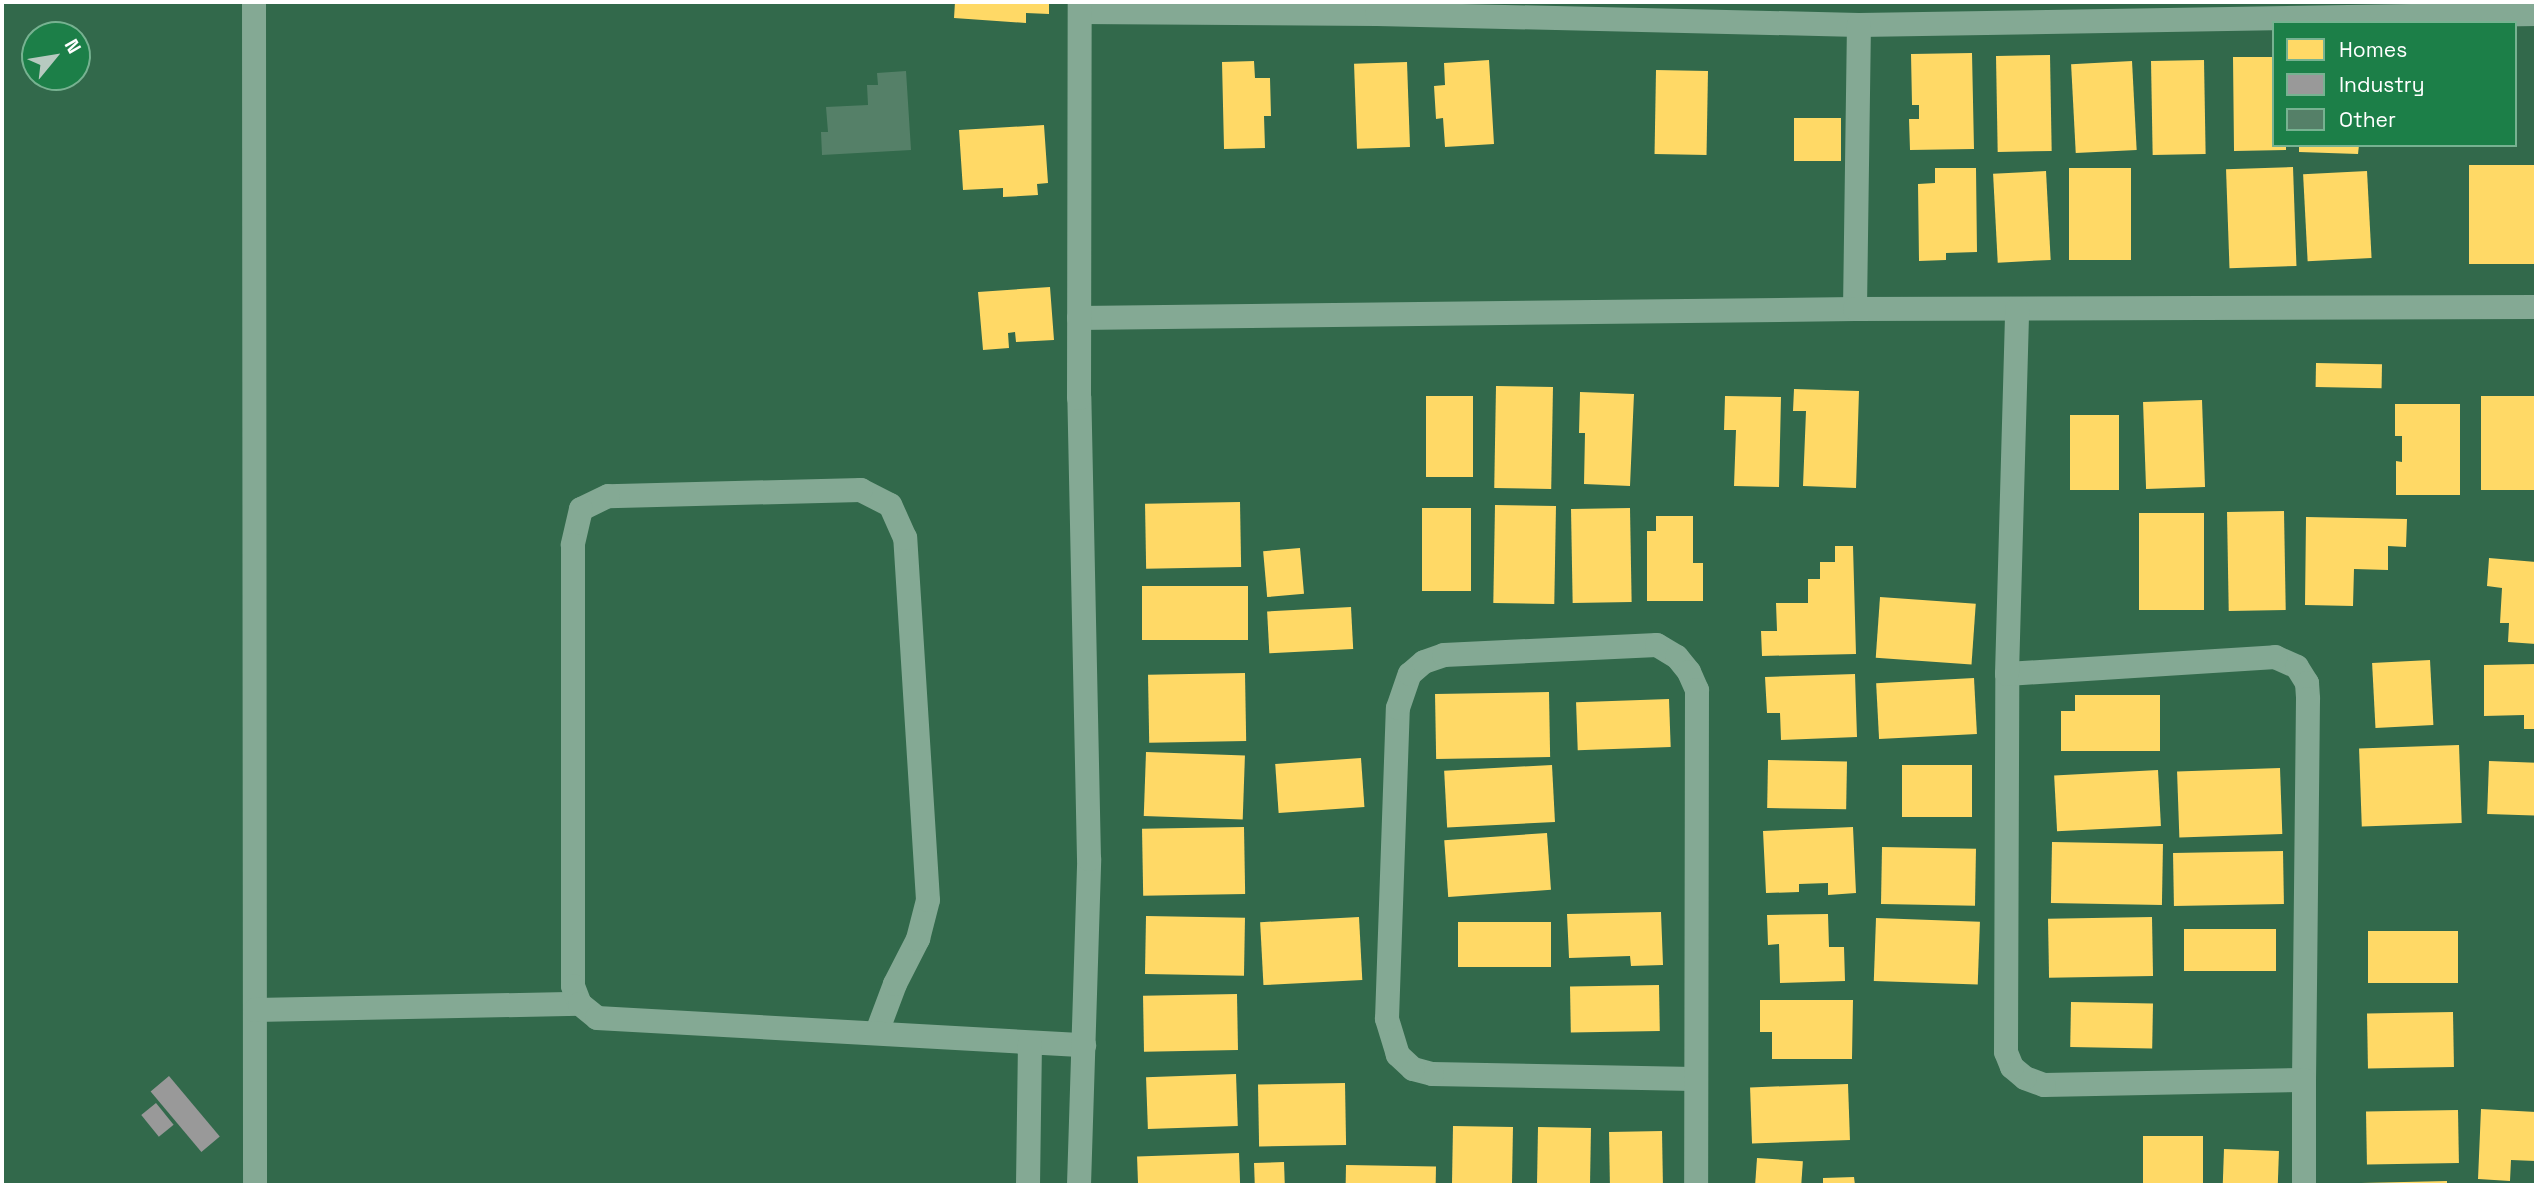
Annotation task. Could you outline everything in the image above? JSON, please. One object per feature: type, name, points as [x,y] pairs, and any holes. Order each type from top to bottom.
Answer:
[{"type":"street","points":[[254,2],[255,1185]]},
{"type":"street","points":[[1079,1185],[1089,859],[1079,318],[1080,7],[1377,8],[1859,25],[2536,14]]},
{"type":"street","points":[[1855,309],[1859,25]]},
{"type":"street","points":[[1079,318],[1855,309],[2536,307]]},
{"type":"street","points":[[2017,309],[2007,674],[2006,1052],[2012,1067],[2025,1078],[2044,1085],[2304,1080]]},
{"type":"street","points":[[877,1032],[895,984],[918,939],[928,900],[905,538],[890,505],[861,490],[608,496],[581,509],[573,544],[573,986],[580,1004],[597,1018],[1084,1045]]},
{"type":"street","points":[[1695,1079],[1432,1074],[1413,1069],[1398,1055],[1387,1019],[1398,708],[1410,674],[1424,662],[1444,655],[1657,645],[1677,657],[1689,672],[1697,690],[1696,1185]]},
{"type":"street","points":[[2007,674],[2275,657],[2297,667],[2307,682],[2304,1185]]},
{"type":"street","points":[[255,1010],[580,1004]]},
{"type":"street","points":[[1028,1185],[1030,1043]]},
{"type":"building: Homes","points":[[955,2],[1049,2],[1049,14],[1026,13],[1026,23],[954,18]]},
{"type":"building: Homes","points":[[1972,53],[1974,149],[1910,150],[1909,119],[1919,119],[1919,105],[1912,105],[1911,54]]},
{"type":"building: Homes","points":[[2050,55],[2052,151],[1998,152],[1996,56]]},
{"type":"building: Homes","points":[[2233,57],[2272,57],[2272,147],[2286,147],[2286,150],[2234,151]]},
{"type":"building: Homes","points":[[1489,60],[1494,144],[1445,147],[1443,118],[1436,119],[1434,86],[1445,85],[1444,63]]},
{"type":"building: Homes","points":[[2204,60],[2206,154],[2153,155],[2151,61]]},
{"type":"building: Homes","points":[[1254,61],[1255,78],[1270,78],[1271,116],[1264,116],[1265,148],[1224,149],[1222,62]]},
{"type":"building: Homes","points":[[2132,61],[2137,150],[2076,153],[2071,64]]},
{"type":"building: Homes","points":[[1407,62],[1410,147],[1357,149],[1354,64]]},
{"type":"building: Homes","points":[[1656,70],[1708,71],[1707,155],[1655,154]]},
{"type":"building: Homes","points":[[1794,118],[1841,118],[1841,161],[1794,161]]},
{"type":"building: Homes","points":[[1044,125],[1048,183],[1037,184],[1038,195],[1003,197],[1003,188],[963,190],[959,130]]},
{"type":"building: Homes","points":[[2299,147],[2359,147],[2358,154],[2299,152]]},
{"type":"building: Homes","points":[[2469,165],[2536,165],[2536,264],[2469,264]]},
{"type":"building: Homes","points":[[2293,167],[2296,266],[2229,268],[2226,169]]},
{"type":"building: Homes","points":[[1935,168],[1976,168],[1977,252],[1946,253],[1946,260],[1919,261],[1918,184],[1935,183]]},
{"type":"building: Homes","points":[[2069,168],[2131,168],[2131,260],[2069,260]]},
{"type":"building: Homes","points":[[2046,171],[2051,260],[1998,263],[1993,174]]},
{"type":"building: Homes","points":[[2367,171],[2372,258],[2308,261],[2303,174]]},
{"type":"building: Homes","points":[[1050,287],[1054,340],[1016,342],[1015,332],[1008,333],[1009,348],[983,350],[978,292]]},
{"type":"building: Homes","points":[[2316,363],[2382,364],[2382,388],[2316,387]]},
{"type":"building: Homes","points":[[1496,386],[1553,387],[1551,489],[1494,488]]},
{"type":"building: Homes","points":[[1794,389],[1859,391],[1856,488],[1803,486],[1806,411],[1793,411]]},
{"type":"building: Homes","points":[[1580,392],[1634,394],[1630,486],[1584,484],[1585,433],[1579,433]]},
{"type":"building: Homes","points":[[1426,396],[1473,396],[1473,477],[1426,477]]},
{"type":"building: Homes","points":[[1725,396],[1781,397],[1779,487],[1734,486],[1736,430],[1724,430]]},
{"type":"building: Homes","points":[[2481,396],[2536,396],[2536,490],[2481,490]]},
{"type":"building: Homes","points":[[2202,400],[2205,487],[2146,489],[2143,402]]},
{"type":"building: Homes","points":[[2395,404],[2460,404],[2460,495],[2396,495],[2396,461],[2402,462],[2402,436],[2395,436]]},
{"type":"building: Homes","points":[[2070,415],[2119,415],[2119,490],[2070,490]]},
{"type":"building: Homes","points":[[1240,502],[1241,567],[1146,569],[1145,504]]},
{"type":"building: Homes","points":[[1495,505],[1556,506],[1554,604],[1493,603]]},
{"type":"building: Homes","points":[[1422,508],[1471,508],[1471,591],[1422,591]]},
{"type":"building: Homes","points":[[1630,508],[1632,602],[1573,603],[1571,509]]},
{"type":"building: Homes","points":[[2284,511],[2286,610],[2229,611],[2227,512]]},
{"type":"building: Homes","points":[[2139,513],[2204,513],[2204,610],[2139,610]]},
{"type":"building: Homes","points":[[1656,516],[1693,516],[1693,563],[1703,563],[1703,601],[1647,601],[1647,531],[1656,531]]},
{"type":"building: Homes","points":[[2306,517],[2407,519],[2406,547],[2388,546],[2388,570],[2354,569],[2353,606],[2305,605]]},
{"type":"building: Homes","points":[[1835,546],[1853,546],[1856,654],[1762,656],[1761,631],[1777,631],[1776,603],[1808,603],[1808,579],[1820,579],[1820,562],[1835,562]]},
{"type":"building: Homes","points":[[1300,548],[1304,594],[1267,597],[1263,551]]},
{"type":"building: Homes","points":[[2489,558],[2536,562],[2536,644],[2508,642],[2509,623],[2500,623],[2502,588],[2487,586]]},
{"type":"building: Homes","points":[[1142,586],[1248,586],[1248,640],[1142,640]]},
{"type":"building: Homes","points":[[1880,597],[1976,604],[1972,665],[1876,658]]},
{"type":"building: Homes","points":[[1351,607],[1353,649],[1269,653],[1267,611]]},
{"type":"building: Homes","points":[[2430,660],[2433,725],[2375,728],[2372,663]]},
{"type":"building: Homes","points":[[2536,664],[2536,729],[2524,729],[2524,715],[2484,716],[2484,665]]},
{"type":"building: Homes","points":[[1245,673],[1246,741],[1149,743],[1148,675]]},
{"type":"building: Homes","points":[[1855,674],[1857,737],[1781,740],[1780,713],[1767,713],[1765,677]]},
{"type":"building: Homes","points":[[1974,678],[1977,734],[1879,739],[1876,683]]},
{"type":"building: Homes","points":[[1549,692],[1550,757],[1436,759],[1435,694]]},
{"type":"building: Homes","points":[[2075,695],[2160,695],[2160,751],[2061,751],[2061,711],[2075,711]]},
{"type":"building: Homes","points":[[1669,699],[1671,747],[1578,750],[1576,702]]},
{"type":"building: Homes","points":[[2459,745],[2462,823],[2362,826],[2359,748]]},
{"type":"building: Homes","points":[[1146,752],[1245,755],[1243,819],[1144,816]]},
{"type":"building: Homes","points":[[1361,758],[1364,807],[1279,813],[1275,764]]},
{"type":"building: Homes","points":[[1768,760],[1847,761],[1846,809],[1767,808]]},
{"type":"building: Homes","points":[[2489,761],[2536,763],[2534,816],[2487,814]]},
{"type":"building: Homes","points":[[1552,765],[1555,822],[1447,828],[1444,771]]},
{"type":"building: Homes","points":[[1902,765],[1972,765],[1972,817],[1902,817]]},
{"type":"building: Homes","points":[[2280,768],[2282,834],[2179,838],[2177,772]]},
{"type":"building: Homes","points":[[2158,770],[2161,826],[2057,831],[2054,775]]},
{"type":"building: Homes","points":[[1244,827],[1245,894],[1143,896],[1142,829]]},
{"type":"building: Homes","points":[[1853,827],[1856,893],[1828,895],[1828,883],[1799,884],[1799,892],[1766,893],[1763,831]]},
{"type":"building: Homes","points":[[1547,833],[1551,890],[1448,897],[1444,840]]},
{"type":"building: Homes","points":[[2052,842],[2163,844],[2162,905],[2051,903]]},
{"type":"building: Homes","points":[[1882,847],[1976,849],[1975,906],[1881,904]]},
{"type":"building: Homes","points":[[2283,851],[2284,904],[2174,906],[2173,853]]},
{"type":"building: Homes","points":[[1661,912],[1663,965],[1631,966],[1630,956],[1569,958],[1567,914]]},
{"type":"building: Homes","points":[[1828,914],[1829,947],[1844,947],[1845,981],[1780,983],[1779,944],[1768,945],[1767,915]]},
{"type":"building: Homes","points":[[1146,916],[1245,918],[1244,976],[1145,974]]},
{"type":"building: Homes","points":[[1359,917],[1362,980],[1263,985],[1260,922]]},
{"type":"building: Homes","points":[[2152,917],[2153,976],[2049,978],[2048,919]]},
{"type":"building: Homes","points":[[1876,918],[1980,922],[1978,985],[1874,981]]},
{"type":"building: Homes","points":[[1458,922],[1551,922],[1551,967],[1458,967]]},
{"type":"building: Homes","points":[[2184,929],[2276,929],[2276,971],[2184,971]]},
{"type":"building: Homes","points":[[2368,931],[2458,931],[2458,983],[2368,983]]},
{"type":"building: Homes","points":[[1659,985],[1660,1031],[1571,1033],[1570,987]]},
{"type":"building: Homes","points":[[1237,994],[1238,1050],[1144,1052],[1143,996]]},
{"type":"building: Homes","points":[[1760,1000],[1853,1000],[1852,1059],[1772,1059],[1772,1032],[1760,1032]]},
{"type":"building: Homes","points":[[2071,1002],[2153,1003],[2152,1048],[2070,1047]]},
{"type":"building: Homes","points":[[2453,1012],[2454,1067],[2368,1068],[2367,1014]]},
{"type":"building: Homes","points":[[1236,1074],[1238,1126],[1148,1129],[1146,1077]]},
{"type":"building: Homes","points":[[1345,1083],[1346,1145],[1259,1147],[1258,1085]]},
{"type":"building: Homes","points":[[1848,1084],[1850,1140],[1752,1143],[1750,1087]]},
{"type":"building: Homes","points":[[2481,1109],[2536,1112],[2536,1161],[2511,1160],[2510,1181],[2478,1179]]},
{"type":"building: Homes","points":[[2458,1110],[2459,1163],[2367,1165],[2366,1112]]},
{"type":"building: Homes","points":[[1453,1126],[1513,1127],[1512,1185],[1452,1185]]},
{"type":"building: Homes","points":[[1538,1127],[1591,1128],[1590,1185],[1537,1185]]},
{"type":"building: Homes","points":[[1662,1131],[1663,1185],[1610,1185],[1609,1132]]},
{"type":"building: Homes","points":[[2143,1136],[2203,1136],[2203,1185],[2143,1185]]},
{"type":"building: Homes","points":[[2224,1149],[2279,1151],[2278,1185],[2223,1185]]},
{"type":"building: Homes","points":[[1239,1153],[1240,1185],[1138,1185],[1137,1157]]},
{"type":"building: Homes","points":[[1757,1158],[1803,1161],[1801,1185],[1755,1185]]},
{"type":"building: Homes","points":[[1284,1162],[1285,1185],[1255,1185],[1254,1163]]},
{"type":"building: Homes","points":[[1346,1165],[1436,1167],[1436,1185],[1346,1185]]},
{"type":"building: Homes","points":[[1854,1177],[1855,1185],[1823,1185],[1823,1178]]},
{"type":"building: Homes","points":[[2447,1181],[2447,1185],[2361,1185],[2361,1183]]},
{"type":"building: Industry","points":[[169,1076],[220,1137],[201,1152],[151,1091]]},
{"type":"building: Industry","points":[[156,1103],[174,1125],[159,1137],[141,1115]]},
{"type":"building: Other","points":[[906,71],[911,150],[822,155],[821,132],[828,132],[826,107],[868,105],[867,85],[878,85],[877,73]]}]
